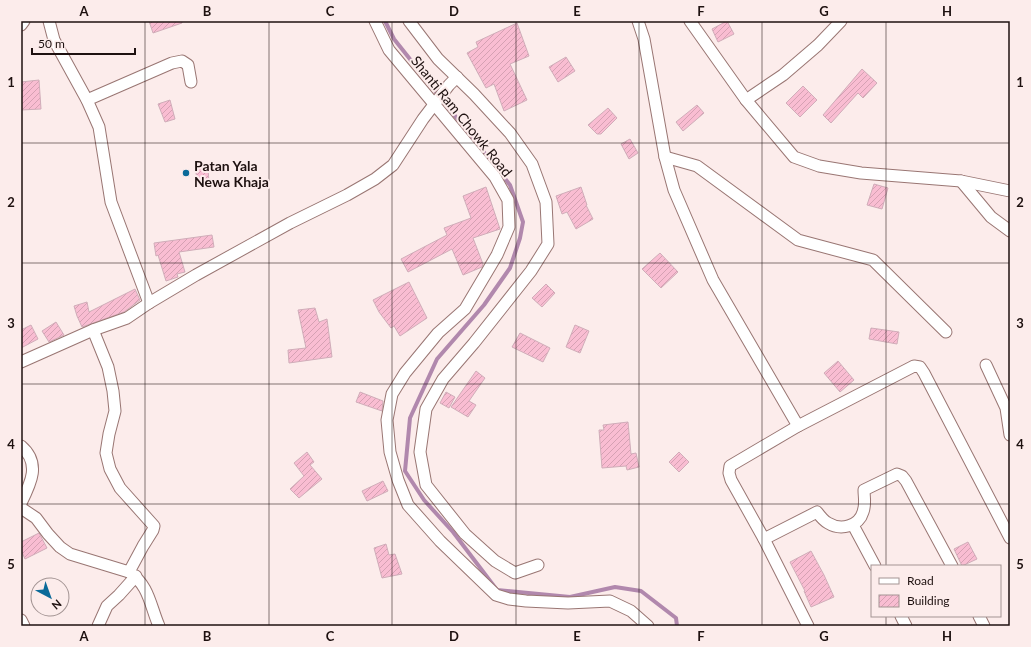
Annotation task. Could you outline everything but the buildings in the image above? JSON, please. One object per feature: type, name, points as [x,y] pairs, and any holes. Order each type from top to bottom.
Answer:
[{"type":"street","points":[[21,25],[24,21]]},
{"type":"street","points":[[49,21],[54,40],[87,100],[99,127],[111,202],[149,302]]},
{"type":"street","name":"Shanti Ram Chowk Road","points":[[375,21],[389,50],[436,103],[495,176],[508,200],[509,227],[497,255],[465,309],[438,333],[405,373],[392,394],[387,420],[390,452],[398,480],[408,505],[440,541],[496,595],[526,602],[568,603],[610,601],[631,611],[648,626]]},
{"type":"street","points":[[409,21],[453,81],[474,94],[510,133],[532,164],[546,202],[548,244],[531,271],[474,343],[443,379],[426,409],[420,452],[426,485],[465,534],[495,561],[515,573],[538,565]]},
{"type":"street","points":[[638,21],[644,39],[665,157],[674,190],[713,280],[798,426]]},
{"type":"street","points":[[746,100],[783,75],[818,45],[840,21]]},
{"type":"street","points":[[693,22],[746,100],[794,157],[819,166],[861,173],[961,181],[1010,190]]},
{"type":"street","points":[[87,100],[172,63],[182,61],[188,65],[192,82]]},
{"type":"street","points":[[21,362],[93,330],[127,318],[149,302],[290,223],[347,195],[375,179],[393,165],[453,81]]},
{"type":"street","points":[[665,157],[697,166],[798,240],[873,260],[946,332]]},
{"type":"street","points":[[961,181],[991,217],[1010,231]]},
{"type":"street","points":[[93,330],[108,366],[115,410],[108,434],[106,453],[110,469],[123,492],[154,526],[143,546],[132,574],[119,595],[107,606],[98,626]]},
{"type":"street","points":[[986,365],[1006,408],[1010,435]]},
{"type":"street","points":[[808,626],[731,480],[729,473],[730,466],[798,426],[914,366],[920,368],[1010,538]]},
{"type":"street","points":[[21,446],[33,462],[32,481],[21,503]]},
{"type":"street","points":[[764,540],[817,512],[827,523],[838,527],[853,525],[864,511],[864,490],[897,474],[902,476],[906,481],[951,565]]},
{"type":"street","points":[[21,508],[36,518],[60,547],[70,554],[132,574],[147,591],[159,626]]},
{"type":"street","points":[[853,525],[874,565]]},
{"type":"street","points":[[902,617],[906,626]]},
{"type":"street","points":[[980,617],[984,626]]},
{"type":"street","points":[[21,620],[24,626]]},
{"type":"waterway","points":[[385,21],[394,39],[510,185],[523,222],[520,238],[510,268],[484,305],[437,359],[410,418],[405,471],[424,500],[453,532],[497,590],[570,597],[615,587],[641,591],[676,618],[677,626]]},
{"type":"place","name":"Patan Yala Newa Khaja","points":[[186,173]]}]
